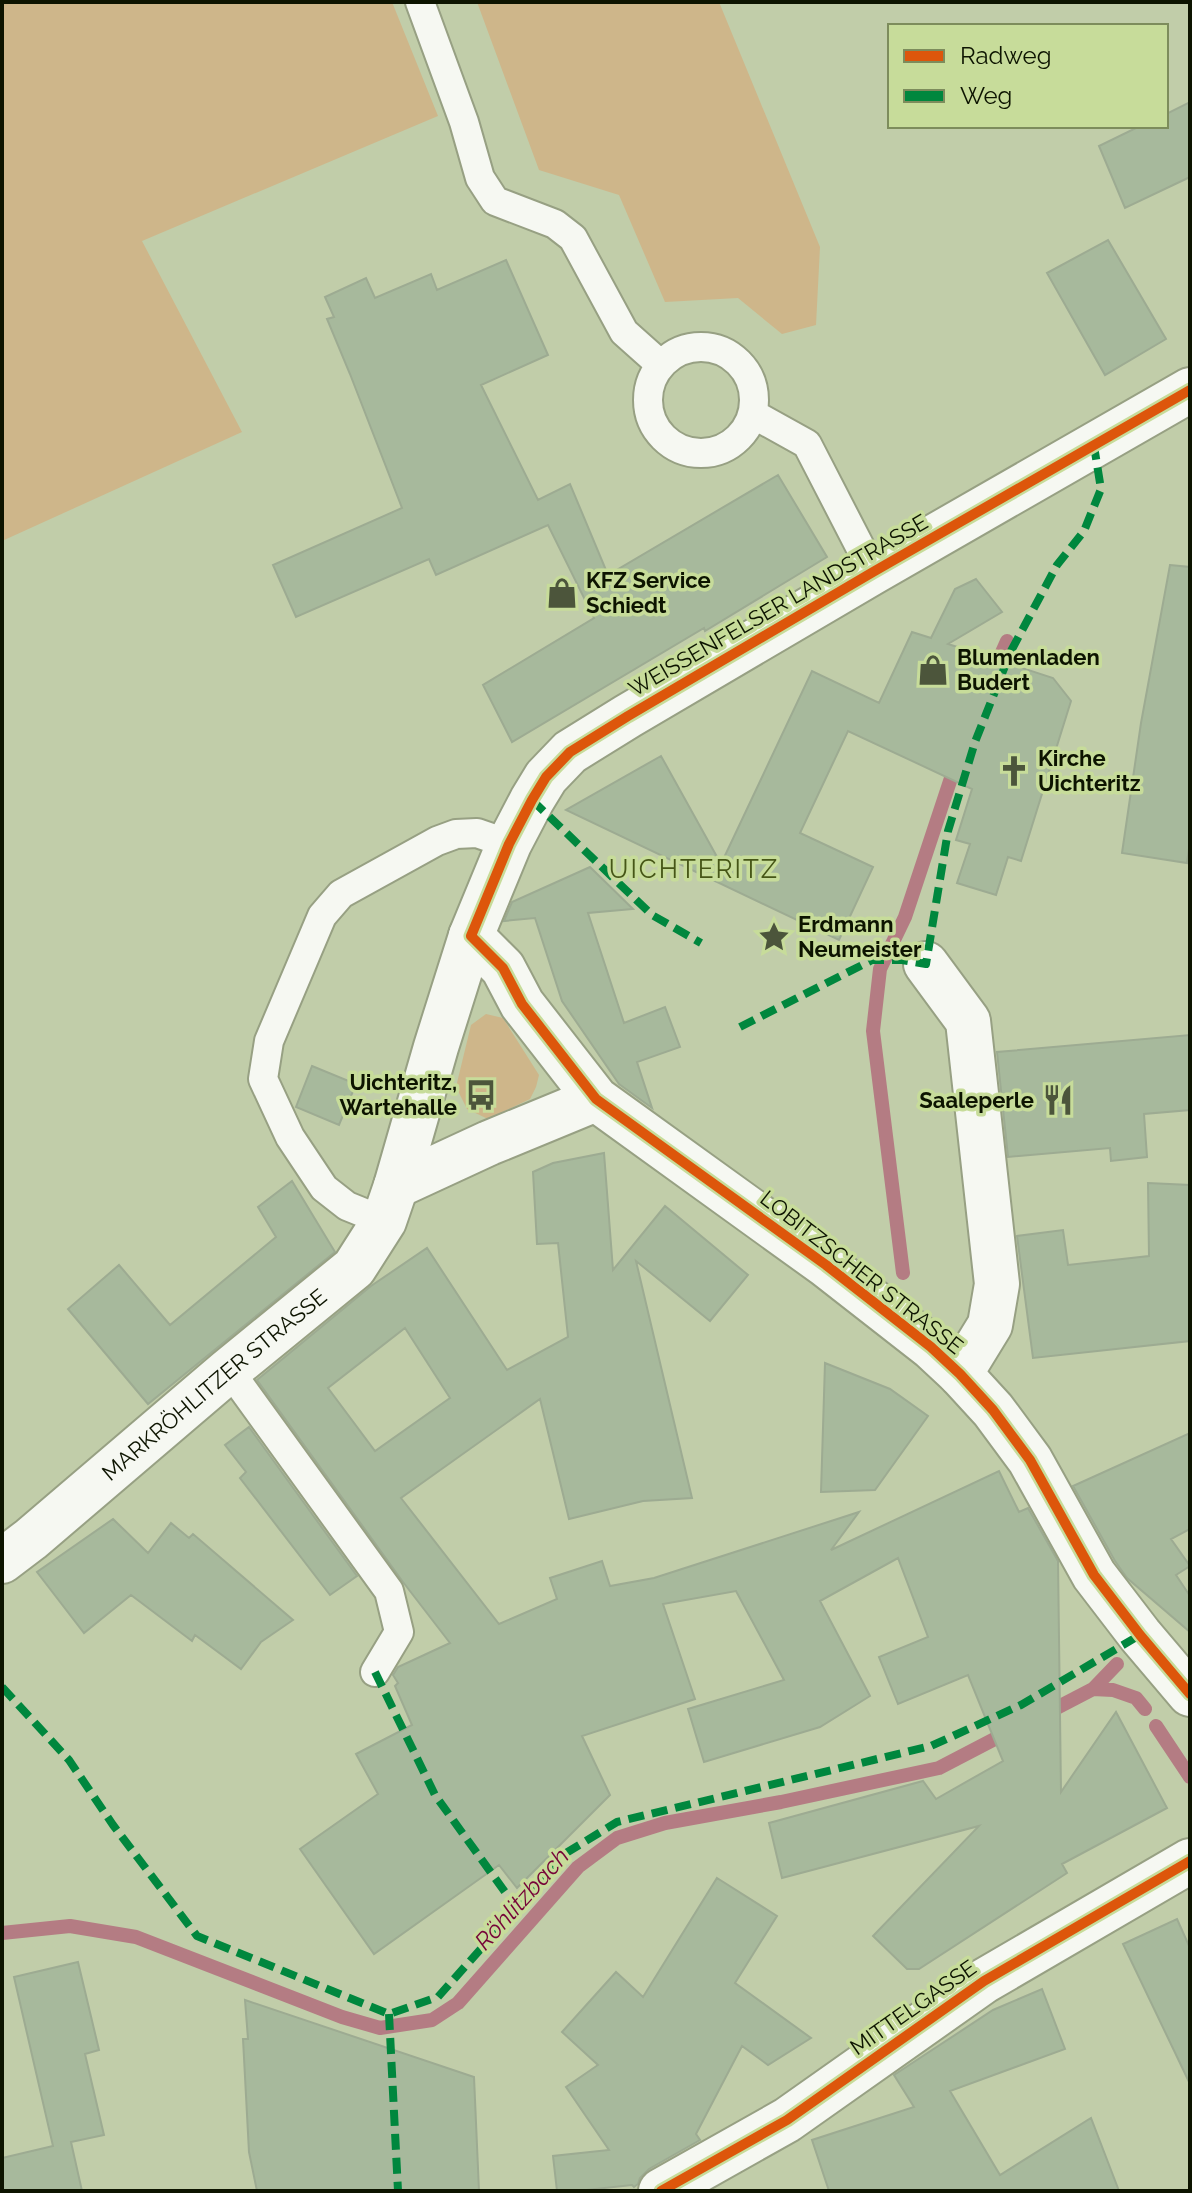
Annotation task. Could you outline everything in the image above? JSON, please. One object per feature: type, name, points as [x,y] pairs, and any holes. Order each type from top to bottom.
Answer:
[{"type":"street","name":"WEISSENFELSER LANDSTRASSE","points":[[390,1204],[471,936],[509,844],[546,777],[570,752],[873,572],[1190,390]]},
{"type":"street","name":"LOBITZSCHER STRASSE","points":[[471,936],[503,968],[522,1004],[596,1099],[826,1265],[931,1347],[960,1374],[993,1410],[1030,1460],[1094,1575],[1190,1694]]},
{"type":"street","points":[[926,964],[968,1021],[997,1284],[990,1325],[960,1374]]},
{"type":"street","points":[[390,1204],[489,1143],[596,1099]]},
{"type":"street","name":"MARKRÖHLITZER STRASSE","points":[[2,1561],[354,1268],[390,1204]]},
{"type":"street","name":"MITTELGASSE","points":[[661,2191],[787,2120],[984,1981],[1190,1861]]},
{"type":"lane","points":[[420,2],[464,122],[480,178],[495,201],[555,224],[573,238],[624,332],[661,365]]},
{"type":"lane","points":[[696,347],[713,348],[729,354],[742,365],[751,380],[753,414],[746,431],[733,444],[707,453],[680,449],[665,439],[654,425],[648,408],[649,391],[661,365],[679,351],[696,347]]},
{"type":"lane","points":[[753,414],[807,444],[873,572]]},
{"type":"lane","points":[[390,1204],[347,1206],[324,1188],[290,1137],[263,1079],[269,1041],[322,916],[341,894],[437,841],[456,834],[477,833],[509,844]]},
{"type":"lane","points":[[229,1370],[389,1591],[399,1632],[375,1672]]},
{"type":"shaded area","points":[[2,2],[392,2],[438,116],[142,241],[242,432],[2,541]]},
{"type":"shaded area","points":[[477,2],[719,2],[820,247],[816,325],[782,334],[738,298],[665,302],[619,195],[539,170]]},
{"type":"shaded area","points":[[486,1014],[503,1018],[539,1075],[530,1099],[488,1119],[467,1109],[456,1087],[471,1025]]},
{"type":"building","points":[[1190,102],[1190,177],[1125,208],[1099,146],[1136,128],[1168,128],[1168,113]]},
{"type":"building","points":[[1108,240],[1166,339],[1105,375],[1047,273]]},
{"type":"building","points":[[506,260],[548,355],[481,385],[538,500],[570,484],[608,575],[778,475],[827,557],[512,742],[483,685],[594,618],[548,525],[436,575],[429,559],[296,617],[273,565],[402,508],[327,319],[334,317],[325,297],[366,278],[375,298],[431,274],[437,290]]},
{"type":"building","points":[[1170,565],[1190,567],[1190,842],[1187,863],[1122,853],[1141,723]]},
{"type":"building","points":[[976,579],[1002,612],[948,644],[1053,678],[1071,701],[1021,861],[1008,857],[996,895],[957,883],[970,844],[956,840],[972,789],[848,731],[800,833],[873,867],[839,940],[566,810],[661,756],[721,864],[812,671],[879,703],[912,632],[931,638],[955,589]]},
{"type":"building","points":[[590,867],[633,909],[588,913],[624,1023],[665,1007],[680,1047],[637,1062],[652,1108],[619,1084],[562,1001],[535,918],[504,921],[512,902]]},
{"type":"building","points":[[1190,1035],[1190,1110],[1144,1114],[1147,1157],[1111,1161],[1110,1148],[1008,1157],[997,1052]]},
{"type":"building","points":[[312,1066],[356,1084],[339,1125],[296,1107]]},
{"type":"building","points":[[604,1153],[613,1270],[665,1206],[748,1275],[710,1321],[636,1261],[692,1498],[643,1501],[569,1519],[540,1399],[401,1498],[499,1624],[557,1599],[550,1578],[602,1561],[610,1586],[654,1578],[859,1512],[831,1550],[999,1471],[1019,1512],[1028,1508],[1058,1561],[1061,1792],[1116,1712],[1167,1808],[1062,1864],[1067,1873],[919,1969],[907,1969],[873,1936],[979,1826],[782,1878],[769,1823],[923,1781],[936,1799],[1003,1761],[968,1675],[898,1704],[879,1657],[928,1637],[898,1558],[820,1601],[870,1696],[820,1727],[704,1762],[688,1709],[784,1680],[736,1591],[663,1604],[695,1699],[582,1736],[610,1795],[517,1888],[499,1865],[374,1954],[300,1849],[378,1794],[356,1754],[412,1725],[393,1675],[398,1667],[450,1643],[257,1380],[371,1286],[427,1248],[507,1370],[568,1337],[558,1243],[537,1244],[533,1172],[553,1163]],"holes":[[[405,1328],[450,1398],[375,1451],[328,1388]]]},
{"type":"building","points":[[292,1181],[335,1252],[148,1404],[68,1309],[119,1265],[170,1325],[276,1237],[258,1207]]},
{"type":"building","points":[[1148,1183],[1190,1185],[1190,1341],[1033,1358],[1017,1236],[1063,1230],[1068,1265],[1149,1256]]},
{"type":"building","points":[[825,1363],[890,1389],[928,1416],[875,1490],[821,1492]]},
{"type":"building","points":[[249,1427],[357,1576],[330,1595],[240,1478],[246,1472],[225,1445]]},
{"type":"building","points":[[1190,1433],[1190,1529],[1171,1539],[1190,1566],[1176,1575],[1190,1596],[1190,1632],[1127,1578],[1073,1486]]},
{"type":"building","points":[[113,1519],[148,1553],[171,1523],[189,1538],[193,1534],[293,1620],[261,1642],[241,1669],[195,1635],[192,1641],[131,1595],[84,1633],[37,1572]]},
{"type":"building","points":[[717,1878],[777,1916],[735,1983],[811,2038],[768,2065],[742,2046],[696,2134],[700,2140],[649,2169],[634,2187],[557,2191],[553,2156],[609,2150],[566,2087],[598,2065],[562,2032],[616,1972],[643,1997]]},
{"type":"building","points":[[1177,1919],[1190,1948],[1190,2084],[1123,1944]]},
{"type":"building","points":[[78,1962],[99,2050],[85,2054],[104,2135],[71,2142],[82,2191],[2,2191],[2,2158],[53,2146],[14,1977]]},
{"type":"building","points":[[1042,1989],[1065,2049],[950,2091],[1000,2175],[1091,2118],[1119,2191],[829,2191],[812,2140],[914,2107],[894,2075],[993,2010]]},
{"type":"building","points":[[245,2000],[474,2077],[479,2191],[257,2191],[249,2152],[243,2039],[248,2039]]},
{"type":"waterway","points":[[991,677],[1007,641]]},
{"type":"waterway","points":[[903,1273],[873,1031],[880,969],[905,917],[956,763]]},
{"type":"waterway","name":"Röhlitzbach","points":[[1043,1715],[1093,1689],[1117,1664]]},
{"type":"waterway","points":[[1093,1689],[1113,1690],[1136,1698],[1145,1709]]},
{"type":"waterway","points":[[1156,1726],[1190,1777]]},
{"type":"waterway","name":"Röhlitzbach","points":[[2,1933],[70,1926],[136,1937],[342,2017],[380,2028],[432,2020],[458,2003],[578,1867],[617,1838],[665,1823],[939,1768],[1010,1731]]},
{"type":"marked path","points":[[740,1027],[872,960],[926,964],[948,831],[975,742],[1011,651],[1057,565],[1084,531],[1101,489],[1094,446]]},
{"type":"marked path","points":[[532,800],[652,915],[701,943]]},
{"type":"marked path","points":[[2,1687],[69,1760],[113,1825],[197,1936],[389,2014],[438,1997],[566,1853],[617,1822],[931,1746],[1021,1705],[1140,1635]]},
{"type":"marked path","points":[[375,1672],[435,1795],[518,1910]]},
{"type":"marked path","points":[[389,2014],[398,2191]]},
{"type":"cycle path","points":[[1190,390],[873,572],[570,752],[546,777],[532,800],[509,844],[471,936],[503,968],[522,1004],[596,1099],[826,1265],[931,1347],[960,1374],[993,1410],[1030,1460],[1094,1575],[1190,1694]]},
{"type":"cycle path","points":[[661,2191],[787,2120],[984,1981],[1190,1861]]},
{"type":"place","name":"KFZ Service Schiedt","points":[[562,593]]},
{"type":"place","name":"Blumenladen Budert","points":[[933,670]]},
{"type":"place","name":"Kirche Uichteritz","points":[[1014,771]]},
{"type":"place","name":"Erdmann Neumeister","points":[[774,937]]},
{"type":"place","name":"Uichteritz, Wartehalle","points":[[481,1095]]},
{"type":"place","name":"Saaleperle","points":[[1058,1100]]},
{"type":"district","name":"UICHTERITZ","points":[[694,869]]}]
